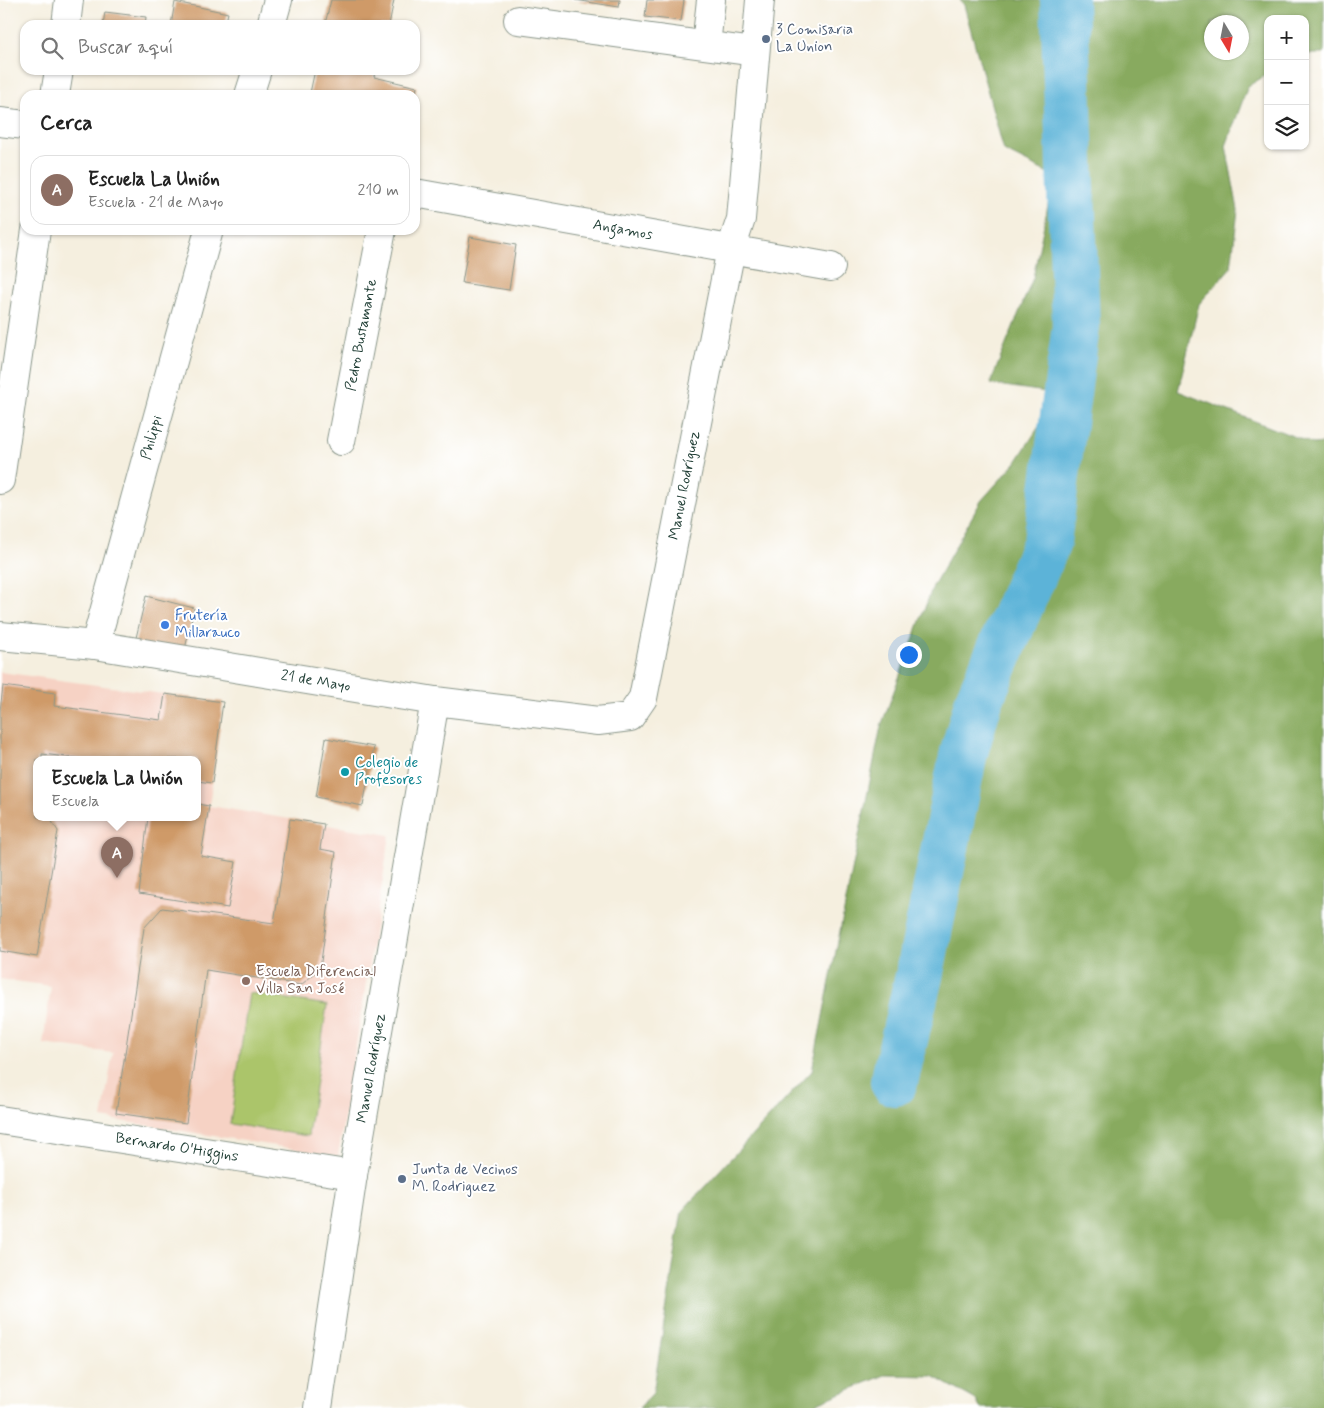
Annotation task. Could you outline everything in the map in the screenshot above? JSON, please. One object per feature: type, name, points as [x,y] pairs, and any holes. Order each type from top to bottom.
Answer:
[{"type":"street","points":[[67,20],[69,0]]},
{"type":"street","points":[[272,20],[278,0]]},
{"type":"street","points":[[706,46],[711,0]]},
{"type":"street","name":"Manuel Rodríguez","points":[[630,717],[643,698],[732,250],[741,219],[760,0]]},
{"type":"street","points":[[518,20],[755,52]]},
{"type":"street","points":[[56,90],[58,75]]},
{"type":"street","points":[[251,90],[255,75]]},
{"type":"street","points":[[0,122],[20,124]]},
{"type":"street","name":"Angamos","points":[[420,195],[832,267]]},
{"type":"street","points":[[0,480],[35,235]]},
{"type":"street","name":"Philippi","points":[[95,645],[209,235]]},
{"type":"street","name":"Pedro Bustamante","points":[[341,441],[381,235]]},
{"type":"street","name":"21 de Mayo","points":[[0,636],[95,645],[435,701],[598,721],[630,717]]},
{"type":"street","name":"Manuel Rodríguez","points":[[318,1408],[353,1175],[435,701]]},
{"type":"street","name":"Bernardo O'Higgins","points":[[0,1120],[353,1175]]},
{"type":"shaded area","points":[[0,672],[223,702],[209,806],[390,835],[338,1156],[102,1118],[113,1053],[43,1044],[51,986],[0,979]]},
{"type":"green space","points":[[960,0],[1324,0],[1324,54],[1309,54],[1309,15],[1264,15],[1264,76],[1248,86],[1226,146],[1238,210],[1231,267],[1199,304],[1178,391],[1313,444],[1324,443],[1324,1408],[980,1408],[976,1400],[933,1376],[885,1375],[805,1408],[639,1408],[653,1393],[682,1211],[812,1071],[881,726],[933,586],[981,501],[1016,462],[1060,394],[990,384],[1033,278],[1054,176],[1004,151],[964,5]]},
{"type":"green space","points":[[249,993],[327,1005],[308,1136],[230,1124]]},
{"type":"building","points":[[331,0],[394,0],[390,20],[326,20]]},
{"type":"building","points":[[575,0],[620,0],[619,7]]},
{"type":"building","points":[[647,0],[684,0],[681,21],[645,17]]},
{"type":"building","points":[[175,2],[228,13],[226,20],[172,20]]},
{"type":"building","points":[[105,12],[146,17],[146,20],[104,20]]},
{"type":"building","points":[[314,75],[374,75],[374,77],[417,87],[416,90],[311,90]]},
{"type":"building","points":[[470,237],[516,245],[509,290],[462,283]]},
{"type":"building","name":"Frutería Millarauco","points":[[146,596],[194,608],[184,654],[135,642]]},
{"type":"building","points":[[3,686],[55,693],[54,706],[161,720],[165,694],[223,702],[212,783],[201,782],[201,756],[59,756],[42,754],[42,756],[33,756],[33,821],[52,821],[58,831],[37,957],[0,951],[0,711]]},
{"type":"building","name":"Colegio de Profesores","points":[[326,738],[374,747],[363,806],[316,797]]},
{"type":"building","points":[[201,805],[209,806],[201,856],[236,862],[228,908],[139,894],[148,821],[201,821]]},
{"type":"building","points":[[290,819],[324,824],[320,849],[336,852],[320,969],[301,985],[206,970],[186,1123],[116,1113],[144,928],[162,908],[274,923]]},
{"type":"waterway","points":[[894,1082],[920,972],[964,752],[979,700],[1047,542],[1076,326],[1064,0]]},
{"type":"place","name":"3 Comisaria La Union","points":[[766,39]]},
{"type":"place","name":"Frutería Millarauco","points":[[165,625]]},
{"type":"place","name":"Colegio de Profesores","points":[[345,772]]},
{"type":"place","name":"Escuela La Unión","points":[[117,878]]},
{"type":"place","name":"Escuela Diferencial Villa San José","points":[[246,981]]},
{"type":"place","name":"Junta de Vecinos M. Rodriguez","points":[[402,1179]]}]
